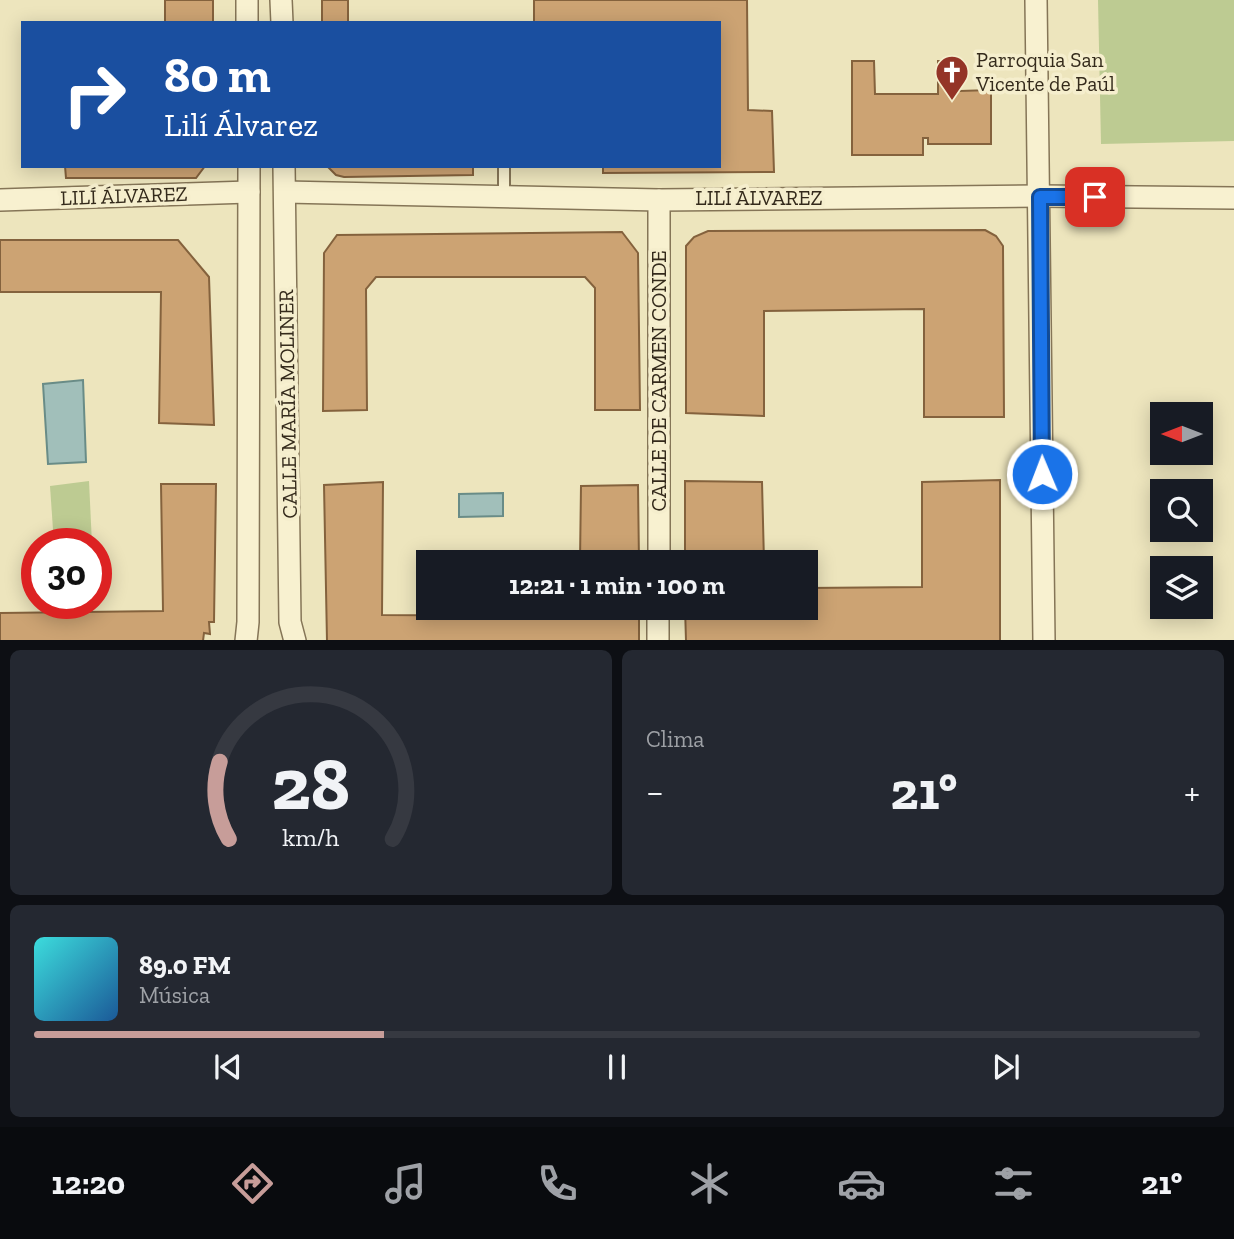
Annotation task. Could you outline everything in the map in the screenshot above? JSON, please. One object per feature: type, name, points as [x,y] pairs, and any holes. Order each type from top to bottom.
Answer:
[{"type":"street","points":[[247,0],[247,21]]},
{"type":"street","points":[[281,0],[282,21]]},
{"type":"street","points":[[1037,0],[1044,640]]},
{"type":"street","name":"CALLE MARÍA MOLINER","points":[[246,640],[248,168]]},
{"type":"street","name":"CALLE MARÍA MOLINER","points":[[284,168],[290,622],[295,640]]},
{"type":"street","name":"LILÍ ÁLVAREZ","points":[[0,200],[249,192]]},
{"type":"street","name":"LILÍ ÁLVAREZ","points":[[285,192],[659,200],[1234,198]]},
{"type":"street","name":"CALLE DE CARMEN CONDE","points":[[659,200],[659,550]]},
{"type":"street","points":[[658,620],[658,640]]},
{"type":"lane","points":[[504,168],[504,196]]},
{"type":"green space","points":[[1098,0],[1234,0],[1234,141],[1101,144]]},
{"type":"green space","points":[[89,481],[91,528],[53,528],[50,486]]},
{"type":"water","points":[[83,380],[86,462],[48,464],[43,384]]},
{"type":"water","points":[[503,493],[503,516],[459,517],[459,494]]},
{"type":"building","points":[[165,0],[213,0],[213,21],[165,21]]},
{"type":"building","points":[[322,0],[348,0],[348,21],[322,21]]},
{"type":"building","points":[[534,0],[747,0],[748,110],[772,111],[774,172],[603,173],[603,168],[721,168],[721,21],[534,21]]},
{"type":"building","points":[[852,61],[874,61],[875,94],[938,94],[938,61],[960,61],[960,91],[991,90],[991,144],[928,144],[928,138],[923,138],[923,155],[852,155]]},
{"type":"building","points":[[65,168],[204,168],[196,178],[66,178]]},
{"type":"building","points":[[329,168],[473,168],[473,175],[336,175]]},
{"type":"building","points":[[985,230],[996,236],[1003,246],[1004,417],[924,417],[924,309],[764,311],[764,416],[686,413],[686,246],[694,237],[708,231]]},
{"type":"building","points":[[622,232],[638,253],[640,410],[595,410],[595,288],[585,277],[376,277],[366,289],[367,410],[323,411],[324,253],[337,235]]},
{"type":"building","points":[[0,240],[178,240],[209,277],[214,425],[159,423],[161,292],[0,292]]},
{"type":"building","points":[[1000,480],[1000,640],[686,640],[685,620],[818,620],[818,588],[922,587],[922,482]]},
{"type":"building","points":[[685,481],[762,482],[764,550],[685,550]]},
{"type":"building","points":[[383,482],[382,615],[416,615],[416,620],[639,620],[639,640],[327,640],[324,485]]},
{"type":"building","points":[[161,484],[216,484],[214,622],[209,622],[210,634],[204,633],[203,640],[0,640],[0,613],[21,613],[21,619],[112,619],[112,612],[163,611]]},
{"type":"building","points":[[638,485],[639,550],[580,550],[581,486]]},
{"type":"place","name":"Parroquia San Vicente de Paúl","points":[[952,102]]},
{"type":"route","points":[[1042,474],[1040,197],[1095,197]]}]
